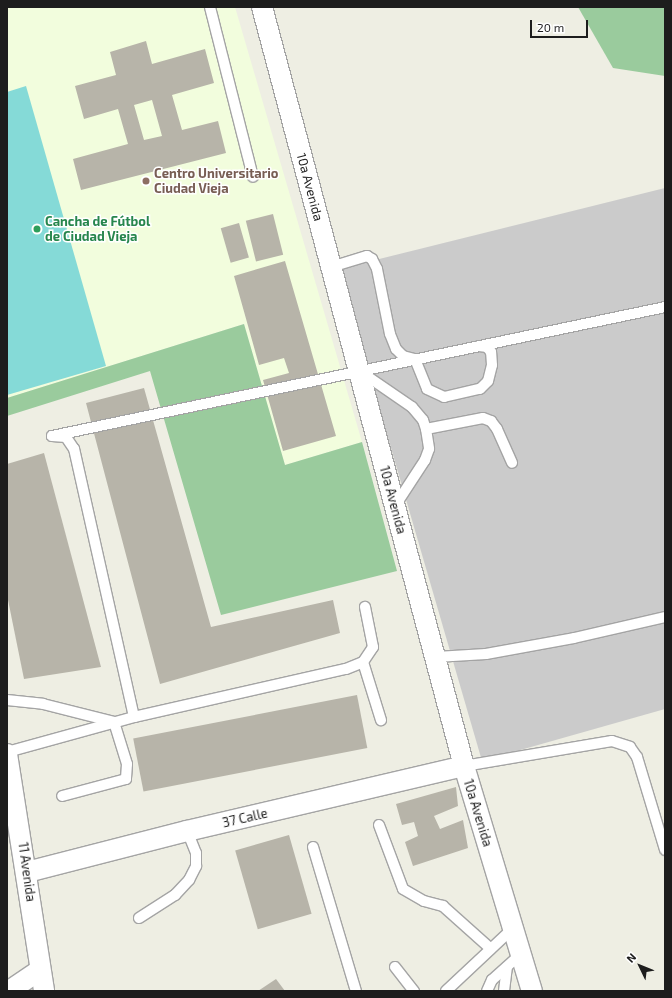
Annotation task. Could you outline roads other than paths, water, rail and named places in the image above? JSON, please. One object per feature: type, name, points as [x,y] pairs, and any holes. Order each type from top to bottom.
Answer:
[{"type":"street","name":"10a Avenida","points":[[262,7],[464,766],[513,928],[514,960],[532,991]]},
{"type":"street","name":"11 Avenida","points":[[7,753],[27,872],[44,991]]},
{"type":"street","name":"37 Calle","points":[[27,872],[187,831],[464,766]]},
{"type":"street","points":[[9,991],[40,970]]},
{"type":"lane","points":[[210,7],[253,177]]},
{"type":"lane","points":[[331,267],[367,256],[372,259],[377,268],[390,334],[396,350],[403,356],[415,359]]},
{"type":"lane","points":[[134,717],[74,448],[66,437],[52,436],[665,307]]},
{"type":"lane","points":[[415,359],[427,389],[444,398],[480,389],[488,381],[492,365],[491,352],[482,345]]},
{"type":"lane","points":[[359,372],[412,407],[423,420],[426,429],[429,449],[425,460],[395,506]]},
{"type":"lane","points":[[426,429],[483,418],[491,420],[497,429],[512,463]]},
{"type":"lane","points":[[7,753],[134,717],[346,669],[362,662],[373,647],[365,607]]},
{"type":"lane","points":[[436,657],[486,654],[574,638],[665,616]]},
{"type":"lane","points":[[362,662],[381,720]]},
{"type":"lane","points":[[7,700],[43,704],[114,722]]},
{"type":"lane","points":[[62,796],[126,779],[127,764],[114,722]]},
{"type":"lane","points":[[464,766],[612,740],[630,748],[637,757],[665,850]]},
{"type":"lane","points":[[379,825],[403,889],[424,901],[442,906],[491,949]]},
{"type":"lane","points":[[139,918],[175,895],[189,880],[196,866],[196,853],[187,831]]},
{"type":"lane","points":[[313,847],[356,991]]},
{"type":"lane","points":[[446,991],[513,928]]},
{"type":"lane","points":[[487,991],[492,980],[514,960]]},
{"type":"lane","points":[[504,991],[514,960]]},
{"type":"lane","points":[[395,968],[414,991]]},
{"type":"place","name":"Centro Universitario Ciudad Vieja","points":[[146,181]]},
{"type":"place","name":"Cancha de Fútbol de Ciudad Vieja","points":[[37,229]]}]
